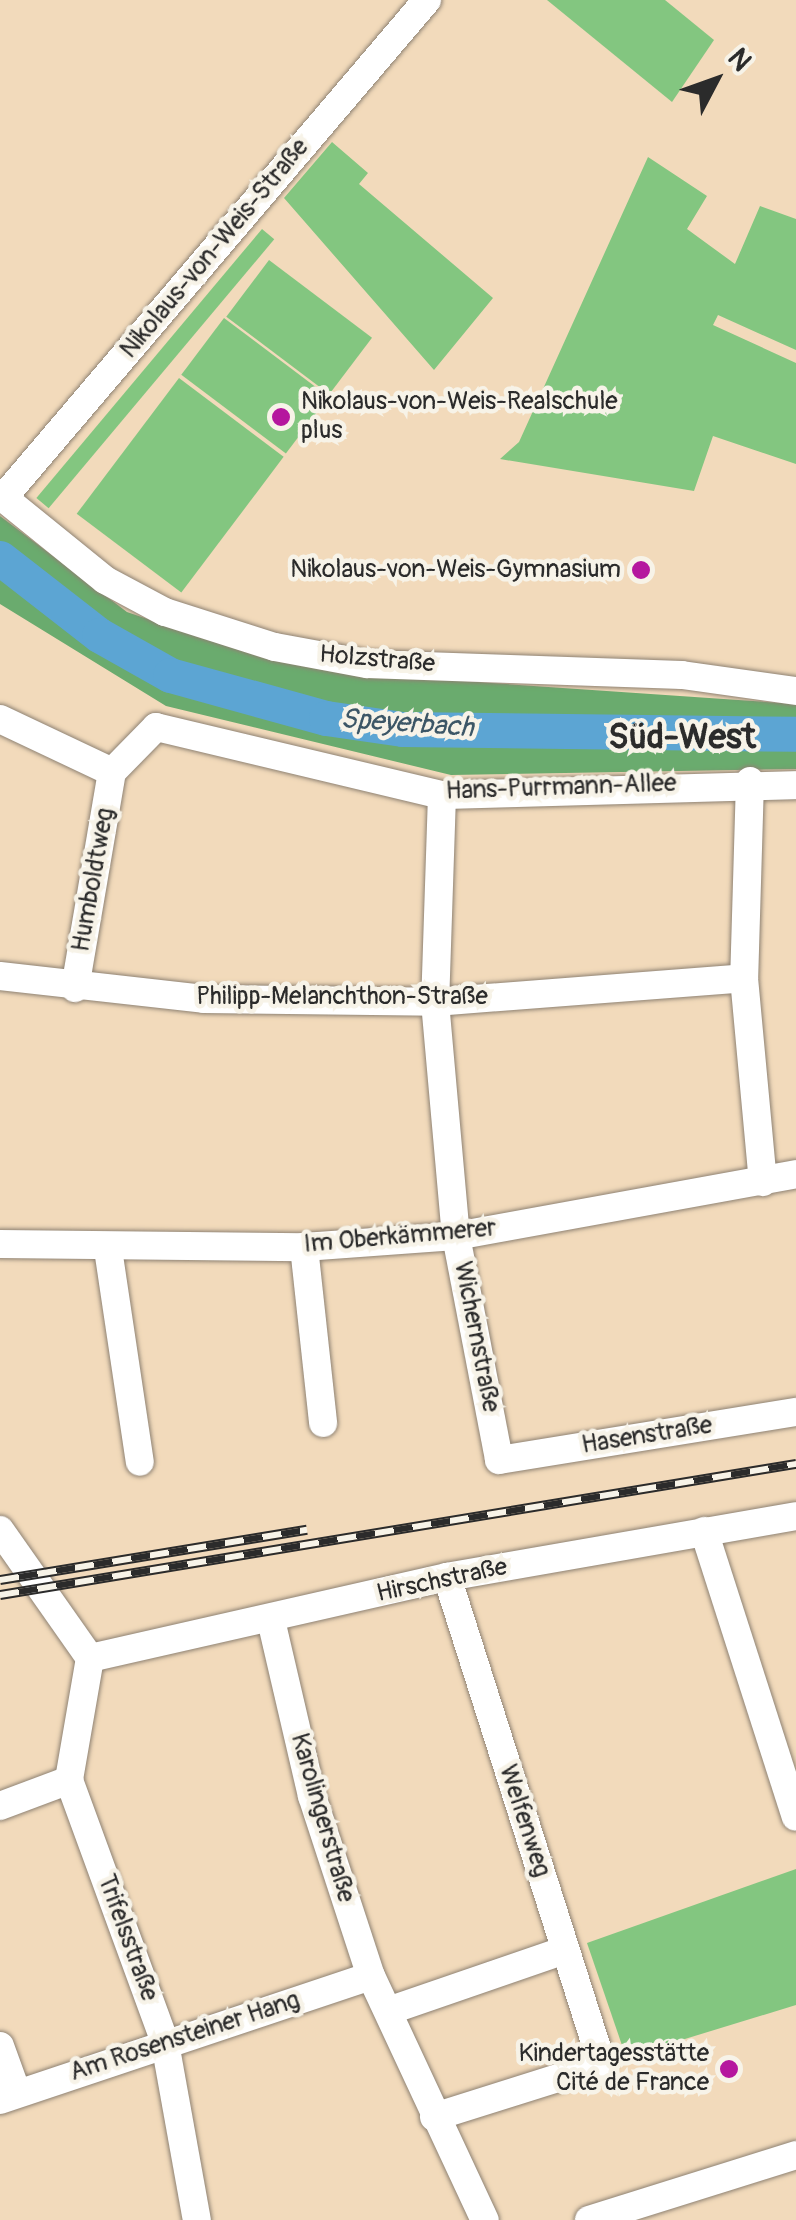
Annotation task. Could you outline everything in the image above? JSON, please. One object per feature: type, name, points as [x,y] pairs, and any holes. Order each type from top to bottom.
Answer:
[{"type":"street","name":"Nikolaus-von-Weis-Straße","points":[[1,496],[427,0]]},
{"type":"street","name":"Holzstraße","points":[[1,496],[135,596],[275,647],[367,664],[682,675],[796,690]]},
{"type":"street","points":[[0,718],[112,772]]},
{"type":"street","name":"Hans-Purrmann-Allee","points":[[112,772],[156,727],[442,795],[750,780],[796,785]]},
{"type":"street","name":"Humboldtweg","points":[[75,988],[112,772]]},
{"type":"street","points":[[750,780],[744,978],[763,1182]]},
{"type":"street","name":"Wichernstraße","points":[[442,795],[435,1002],[456,1236],[499,1460]]},
{"type":"street","name":"Philipp-Melanchthon-Straße","points":[[0,976],[75,988],[435,1002],[744,978]]},
{"type":"street","name":"Im Oberkämmerer","points":[[0,1244],[108,1249],[304,1248],[456,1236],[796,1174]]},
{"type":"street","points":[[304,1248],[323,1422]]},
{"type":"street","points":[[108,1249],[140,1462]]},
{"type":"street","name":"Hasenstraße","points":[[499,1460],[796,1412]]},
{"type":"street","name":"Hirschstraße","points":[[90,1658],[447,1578],[796,1516]]},
{"type":"street","points":[[0,1530],[90,1658]]},
{"type":"street","points":[[704,1530],[796,1817]]},
{"type":"street","name":"Welfenweg","points":[[434,2118],[602,2064],[447,1578]]},
{"type":"street","name":"Karolingerstraße","points":[[271,1620],[312,1796],[371,1976],[434,2118],[485,2220]]},
{"type":"street","name":"Trifelsstraße","points":[[90,1658],[70,1780],[165,2043],[196,2220]]},
{"type":"street","points":[[0,1806],[70,1780]]},
{"type":"street","points":[[388,2011],[565,1950]]},
{"type":"street","name":"Am Rosensteiner Hang","points":[[9,2096],[371,1976]]},
{"type":"street","points":[[0,2046],[9,2096]]},
{"type":"street","points":[[589,2220],[796,2155]]},
{"type":"green space","points":[[547,0],[665,0],[714,40],[672,102]]},
{"type":"green space","points":[[332,142],[368,173],[359,184],[493,298],[434,370],[284,198]]},
{"type":"green space","points":[[648,157],[707,196],[687,229],[735,264],[760,206],[796,219],[796,350],[718,315],[713,325],[796,363],[796,464],[713,436],[694,491],[500,459],[519,442]]},
{"type":"green space","points":[[262,229],[274,239],[49,508],[36,498]]},
{"type":"green space","points":[[269,260],[372,338],[329,394],[226,317]]},
{"type":"green space","points":[[224,318],[329,397],[286,454],[181,375]]},
{"type":"green space","points":[[179,378],[284,457],[181,593],[77,514]]},
{"type":"green space","points":[[0,516],[127,612],[224,645],[375,675],[796,704],[796,769],[451,775],[166,706],[0,604]]},
{"type":"green space","points":[[796,1869],[796,2005],[626,2057],[587,1943]]},
{"type":"waterway","name":"Speyerbach","points":[[0,558],[99,635],[170,675],[326,718],[402,729],[796,734]]},
{"type":"railway","points":[[0,1595],[796,1464]]},
{"type":"railway","points":[[0,1580],[307,1530]]},
{"type":"place","name":"Nikolaus-von-Weis-Realschule plus","points":[[281,417]]},
{"type":"place","name":"Nikolaus-von-Weis-Gymnasium","points":[[641,570]]},
{"type":"place","name":"Kindertagesstätte Cité de France","points":[[729,2069]]},
{"type":"district","name":"Süd-West","points":[[682,737]]}]
